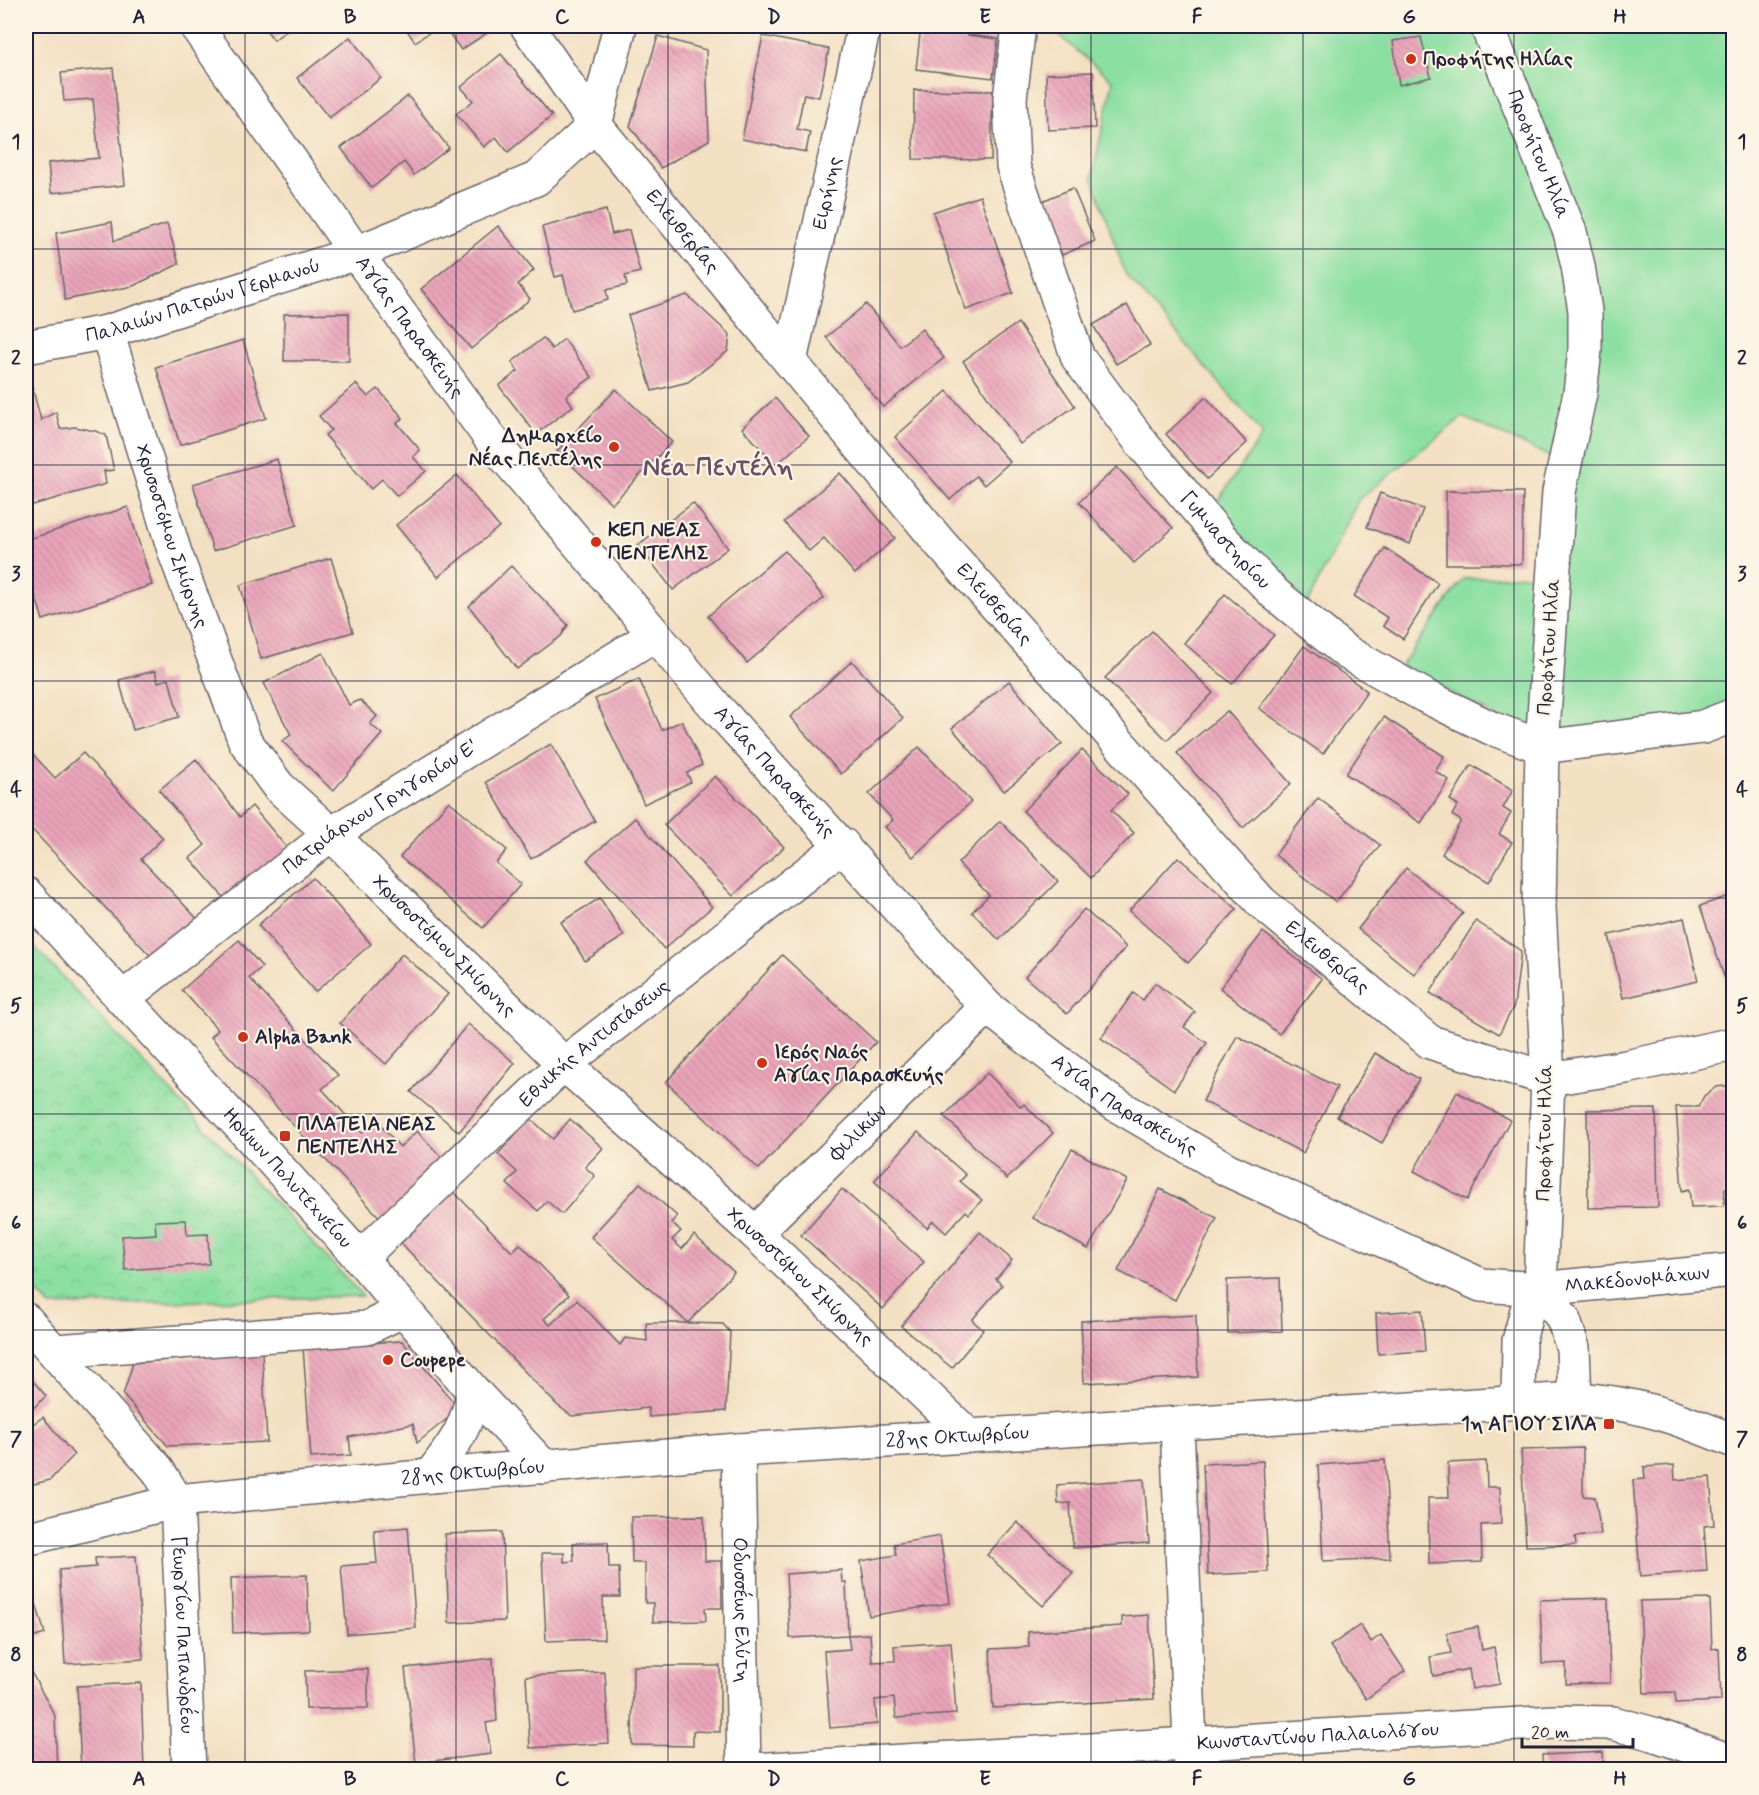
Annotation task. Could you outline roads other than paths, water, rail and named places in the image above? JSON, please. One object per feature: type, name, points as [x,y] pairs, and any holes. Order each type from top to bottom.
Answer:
[{"type":"street","name":"Αγίας Παρασκευής","points":[[196,26],[496,446],[716,707],[987,1007],[1108,1100],[1228,1170],[1481,1285],[1540,1289]]},
{"type":"street","name":"Ελευθερίας","points":[[527,26],[595,125],[939,542],[1261,902],[1430,1042],[1548,1079]]},
{"type":"street","points":[[595,125],[620,26]]},
{"type":"street","name":"Ειρήνης","points":[[790,361],[864,26]]},
{"type":"street","name":"Γυμναστηρίου","points":[[1019,26],[1010,98],[1013,166],[1078,358],[1143,445],[1222,539],[1275,594],[1346,652],[1425,696],[1481,723],[1542,747],[1703,728],[1734,715]]},
{"type":"street","name":"Προφήτου Ηλία","points":[[1487,26],[1570,232],[1585,311],[1585,350],[1580,393],[1559,492],[1542,747],[1539,907],[1548,1079],[1540,1289],[1527,1310],[1519,1341],[1518,1403]]},
{"type":"street","name":"Παλαιών Πατρών Γερμανού","points":[[26,347],[107,332],[356,253],[536,178],[595,125]]},
{"type":"street","name":"Χρυσοστόμου Σμύρνης","points":[[107,332],[175,553],[245,741],[278,786],[331,834],[564,1064],[755,1233],[969,1436]]},
{"type":"street","name":"Πατριάρχου Γρηγορίου Ε'","points":[[122,999],[331,834],[654,634]]},
{"type":"street","name":"Εθνικής Αντιστάσεως","points":[[360,1258],[564,1064],[843,845]]},
{"type":"street","name":"Ηρώων Πολυτεχνείου","points":[[26,894],[268,1156],[360,1258],[473,1391],[544,1467]]},
{"type":"street","name":"Φιλικών","points":[[755,1233],[987,1007]]},
{"type":"street","points":[[1548,1079],[1626,1067],[1734,1044]]},
{"type":"street","name":"Μακεδονομάχων","points":[[1540,1289],[1734,1270]]},
{"type":"street","points":[[1540,1289],[1563,1318],[1574,1348],[1575,1399]]},
{"type":"street","points":[[56,1351],[367,1329],[404,1310]]},
{"type":"street","points":[[26,1320],[56,1351],[157,1469],[177,1502]]},
{"type":"street","points":[[430,1476],[457,1440],[470,1411],[473,1391]]},
{"type":"street","name":"28ης Οκτωβρίου","points":[[26,1539],[177,1502],[430,1476],[738,1450],[1575,1399],[1634,1405],[1664,1414],[1734,1442]]},
{"type":"street","points":[[1178,1424],[1191,1757]]},
{"type":"street","name":"Οδυσσέως Ελύτη","points":[[738,1450],[744,1770]]},
{"type":"street","name":"Γεωργίου Παπανδρέου","points":[[177,1502],[189,1770]]},
{"type":"street","name":"Κωνσταντίνου Παλαιολόγου","points":[[753,1770],[1191,1757],[1554,1722],[1613,1724],[1653,1734],[1734,1762]]},
{"type":"place","name":"Προφήτης Ηλίας","points":[[1411,59]]},
{"type":"place","name":"Δημαρχείο Νέας Πεντέλης","points":[[614,447]]},
{"type":"place","name":"ΚΕΠ ΝΕΑΣ ΠΕΝΤΕΛΗΣ","points":[[596,542]]},
{"type":"place","name":"Alpha Bank","points":[[243,1037]]},
{"type":"place","name":"Ιερός Ναός Αγίας Παρασκευής","points":[[762,1063]]},
{"type":"place","name":"ΠΛΑΤΕΙΑ ΝΕΑΣ ΠΕΝΤΕΛΗΣ","points":[[285,1136]]},
{"type":"place","name":"Coupepe","points":[[388,1360]]},
{"type":"place","name":"1η ΑΓΙΟΥ ΣΙΛΑ","points":[[1609,1424]]},
{"type":"district","name":"Νέα Πεντέλη","points":[[718,468]]}]
